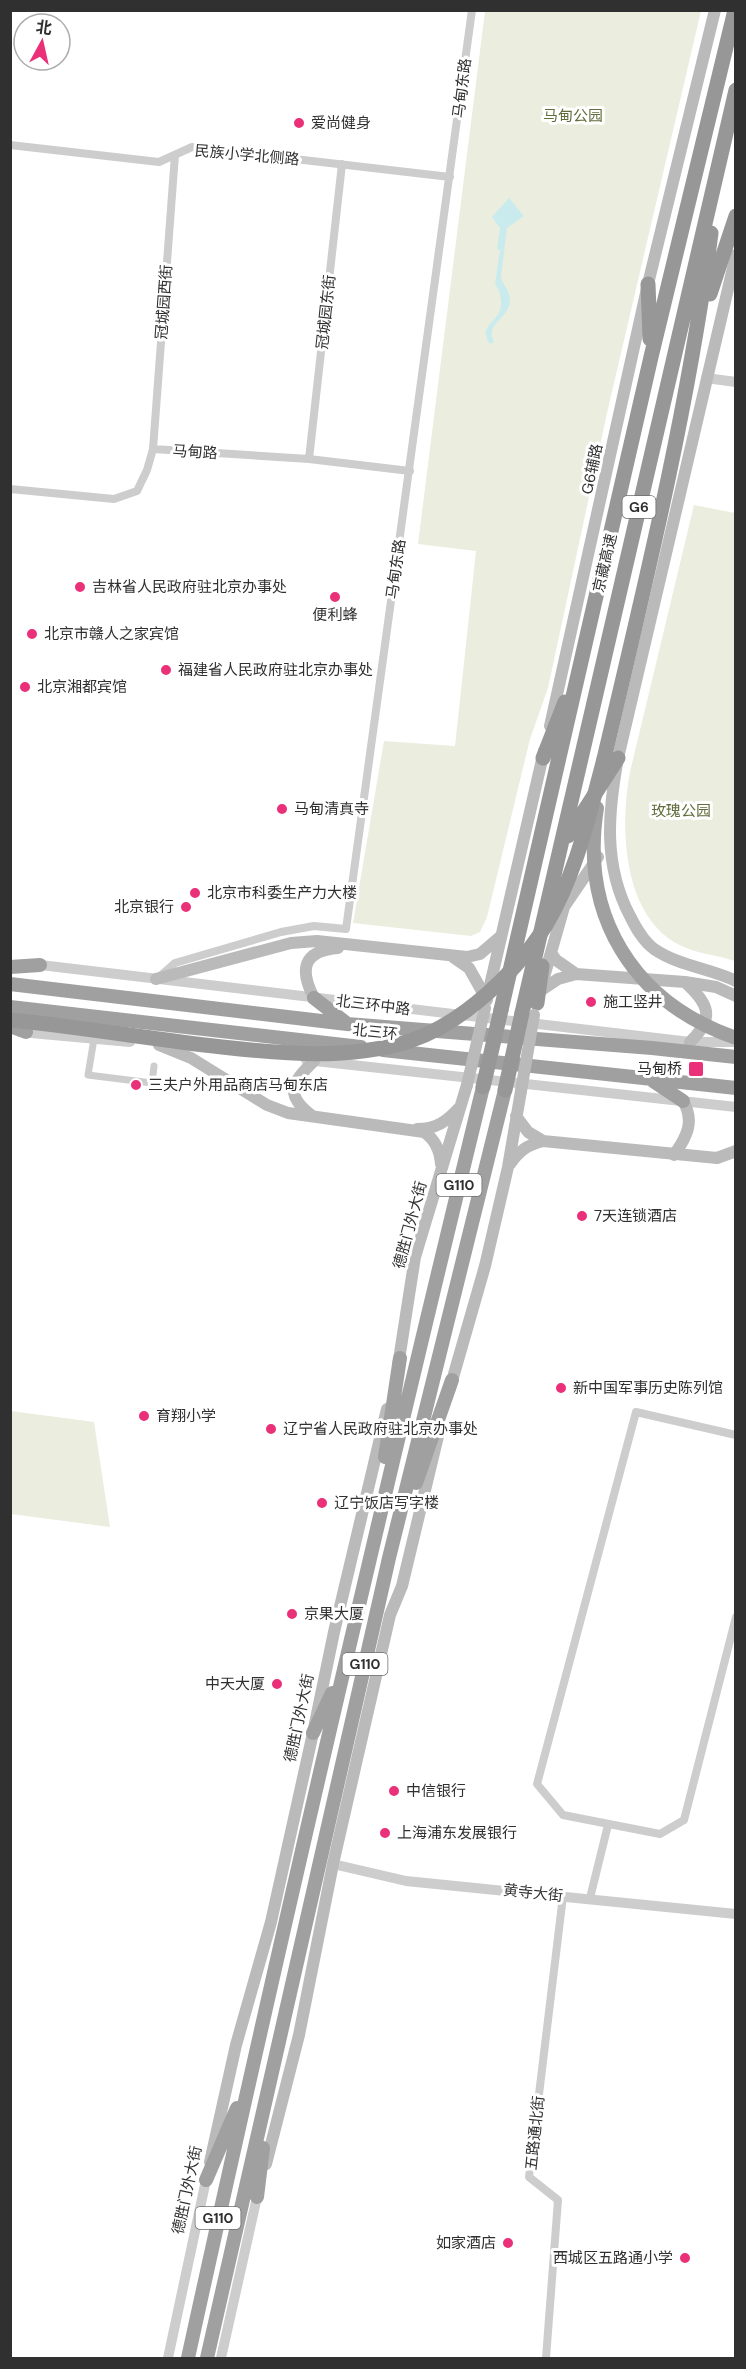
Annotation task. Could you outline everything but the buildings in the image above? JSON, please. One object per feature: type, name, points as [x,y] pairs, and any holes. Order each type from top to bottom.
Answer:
[{"type":"highway","name":"京藏高速","points":[[483,1087],[584,657],[651,357],[735,10]]},
{"type":"highway","name":"京藏高速","points":[[533,1005],[561,846],[735,90]]},
{"type":"highway","points":[[724,140],[698,331],[636,621],[611,758],[593,834],[594,873],[602,905],[613,935],[627,961],[664,999],[690,1017],[735,1040]]},
{"type":"highway","points":[[698,331],[735,216]]},
{"type":"highway","points":[[648,284],[651,357]]},
{"type":"highway","points":[[543,758],[584,657]]},
{"type":"highway","points":[[561,846],[611,758]]},
{"type":"highway","points":[[10,1020],[192,1044],[310,1054],[343,1053],[411,1041],[440,1028],[501,981],[526,955],[560,897],[611,758]]},
{"type":"highway","points":[[10,968],[40,965]]},
{"type":"highway","name":"北三环","points":[[10,984],[347,1024],[652,1048],[735,1057]]},
{"type":"highway","points":[[314,998],[347,1024]]},
{"type":"highway","name":"G6","points":[[513,1090],[533,1005]]},
{"type":"highway","name":"北三环","points":[[10,1007],[735,1088]]},
{"type":"highway","points":[[10,1026],[26,1032]]},
{"type":"highway","points":[[652,1048],[690,1042]]},
{"type":"highway","points":[[314,1061],[351,1046]]},
{"type":"highway","points":[[649,1079],[683,1101]]},
{"type":"highway","name":"G110","points":[[188,2358],[249,2078],[344,1666],[483,1087]]},
{"type":"highway","name":"G110","points":[[207,2358],[389,1558],[513,1090]]},
{"type":"highway","points":[[370,1556],[400,1358]]},
{"type":"highway","points":[[389,1558],[452,1380]]},
{"type":"highway","points":[[314,1733],[344,1666]]},
{"type":"highway","points":[[206,2180],[249,2078]]},
{"type":"highway","points":[[257,2198],[271,2081]]},
{"type":"main road","name":"G6辅路","points":[[486,1004],[648,284],[715,10]]},
{"type":"main road","points":[[735,255],[611,758],[609,841],[612,865],[626,909],[637,931],[652,948],[671,959],[735,981]]},
{"type":"main road","points":[[533,1005],[564,907],[609,841]]},
{"type":"main road","points":[[156,979],[291,943],[317,941],[453,957],[480,954],[502,935]]},
{"type":"main road","points":[[314,998],[305,975],[306,964],[312,955],[324,949],[358,946]]},
{"type":"main road","points":[[551,953],[556,960],[576,974]]},
{"type":"main road","points":[[453,957],[469,968],[486,1004]]},
{"type":"main road","points":[[533,1005],[558,979],[576,974],[685,982],[716,987],[735,996]]},
{"type":"main road","points":[[685,982],[703,998],[707,1011],[702,1031],[690,1042]]},
{"type":"main road","name":"德胜门外大街","points":[[206,2180],[236,2045],[271,1922],[314,1733],[334,1632],[400,1358],[416,1257],[462,1105],[486,1004]]},
{"type":"main road","points":[[159,1045],[191,1058],[267,1105],[288,1113],[412,1129],[432,1129],[462,1105]]},
{"type":"main road","points":[[311,1115],[299,1105],[293,1094],[294,1084],[314,1061]]},
{"type":"main road","points":[[257,2198],[298,2035],[333,1863],[390,1615],[402,1586],[452,1380],[485,1266],[508,1167],[516,1116],[513,1090]]},
{"type":"main road","points":[[674,1155],[688,1132],[688,1110],[683,1101]]},
{"type":"main road","points":[[516,1116],[528,1132],[543,1141]]},
{"type":"main road","points":[[412,1129],[431,1137],[438,1146],[441,1172]]},
{"type":"main road","points":[[508,1167],[519,1151],[530,1144],[543,1141],[717,1158],[735,1151]]},
{"type":"street","name":"马甸东路","points":[[156,979],[175,963],[282,932],[314,926],[346,928],[472,10]]},
{"type":"street","name":"民族小学北侧路","points":[[10,145],[156,162],[192,147],[450,177]]},
{"type":"street","name":"冠城园西街","points":[[153,449],[176,155]]},
{"type":"street","name":"冠城园东街","points":[[309,459],[342,164]]},
{"type":"street","points":[[706,378],[735,382]]},
{"type":"street","name":"马甸路","points":[[10,489],[114,499],[137,491],[147,470],[153,449],[309,459],[410,471]]},
{"type":"street","name":"北三环中路","points":[[10,962],[690,1042],[735,1040]]},
{"type":"street","points":[[10,1031],[314,1061],[735,1107]]},
{"type":"street","points":[[94,1039],[88,1075],[152,1083],[154,1066]]},
{"type":"street","points":[[735,1436],[636,1413],[537,1784],[563,1815],[660,1834],[684,1820],[735,1617]]},
{"type":"street","points":[[590,1898],[608,1825]]},
{"type":"street","name":"黄寺大街","points":[[333,1863],[406,1881],[735,1914]]},
{"type":"street","name":"五路通北街","points":[[546,2358],[558,2199],[529,2177],[563,1896]]},
{"type":"street","name":"德胜门外大街","points":[[168,2358],[206,2180]]},
{"type":"street","points":[[221,2358],[257,2198]]},
{"type":"green space","name":"马甸公园","points":[[485,11],[701,11],[607,413],[548,688],[530,739],[487,917],[480,932],[471,936],[353,923],[384,741],[455,746],[476,551],[418,544]]},
{"type":"green space","name":"玫瑰公园","points":[[694,505],[735,513],[735,961],[682,946],[657,928],[644,909],[635,888],[626,841],[625,816],[630,772]]},
{"type":"green space","points":[[11,1411],[94,1422],[110,1527],[11,1514]]},
{"type":"water","points":[[509,198],[524,216],[507,228],[501,276],[510,302],[505,313],[494,326],[492,336],[494,342],[490,344],[486,332],[497,316],[501,304],[495,284],[500,250],[497,249],[500,228],[492,217]]},
{"type":"place","name":"爱尚健身","points":[[299,123]]},
{"type":"place","name":"吉林省人民政府驻北京办事处","points":[[80,587]]},
{"type":"place","name":"便利蜂","points":[[335,597]]},
{"type":"place","name":"北京市赣人之家宾馆","points":[[32,634]]},
{"type":"place","name":"福建省人民政府驻北京办事处","points":[[166,670]]},
{"type":"place","name":"北京湘都宾馆","points":[[25,687]]},
{"type":"place","name":"马甸清真寺","points":[[282,809]]},
{"type":"place","name":"北京市科委生产力大楼","points":[[195,893]]},
{"type":"place","name":"北京银行","points":[[186,907]]},
{"type":"place","name":"施工竖井","points":[[591,1002]]},
{"type":"place","name":"马甸桥","points":[[696,1069]]},
{"type":"place","name":"三夫户外用品商店马甸东店","points":[[136,1085]]},
{"type":"place","name":"7天连锁酒店","points":[[582,1216]]},
{"type":"place","name":"新中国军事历史陈列馆","points":[[561,1388]]},
{"type":"place","name":"育翔小学","points":[[144,1416]]},
{"type":"place","name":"辽宁省人民政府驻北京办事处","points":[[271,1429]]},
{"type":"place","name":"辽宁饭店写字楼","points":[[322,1503]]},
{"type":"place","name":"京果大厦","points":[[292,1614]]},
{"type":"place","name":"中天大厦","points":[[277,1684]]},
{"type":"place","name":"中信银行","points":[[394,1791]]},
{"type":"place","name":"上海浦东发展银行","points":[[385,1833]]},
{"type":"place","name":"如家酒店","points":[[508,2243]]},
{"type":"place","name":"西城区五路通小学","points":[[685,2258]]}]
